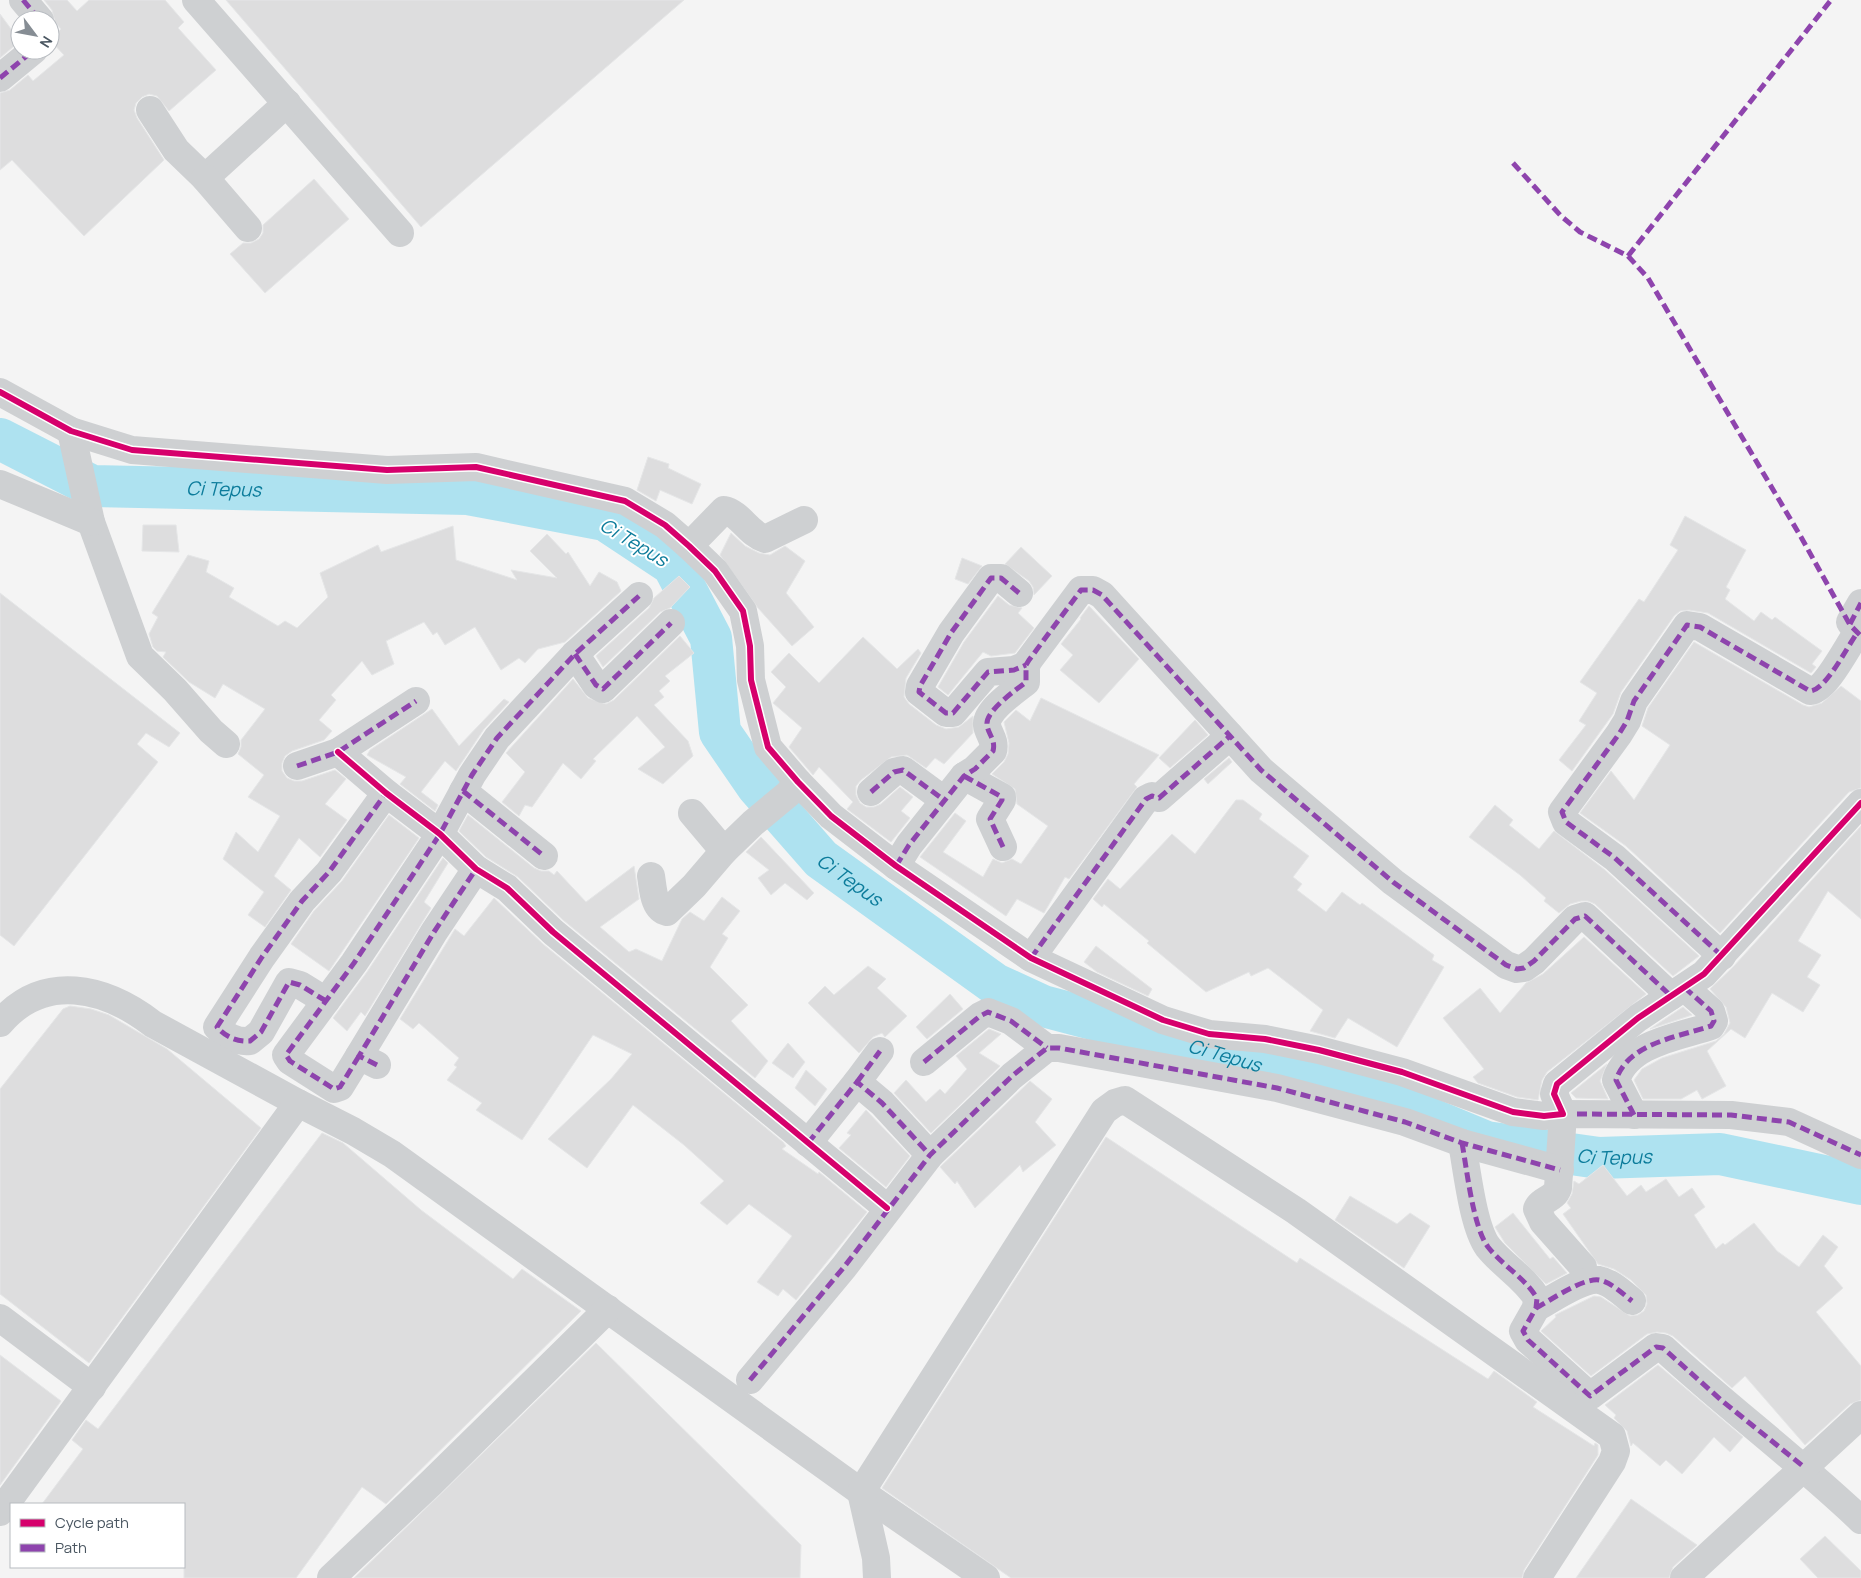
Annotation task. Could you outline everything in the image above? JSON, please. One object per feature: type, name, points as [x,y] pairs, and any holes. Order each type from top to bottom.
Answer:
[{"type":"street","points":[[23,0],[32,10]]},
{"type":"street","points":[[196,0],[400,233]]},
{"type":"street","points":[[0,78],[22,60]]},
{"type":"street","points":[[205,178],[287,103]]},
{"type":"street","points":[[150,110],[176,150],[205,178],[248,228]]},
{"type":"street","points":[[0,392],[73,439],[132,450],[387,470],[476,467],[625,502],[664,526],[689,546],[715,571],[743,611],[750,646],[751,680],[768,747],[793,788],[896,866],[1031,958],[1163,1020],[1209,1034],[1265,1039],[1319,1050],[1402,1072],[1513,1112],[1564,1118],[1634,1115],[1730,1115],[1789,1122],[1861,1155]]},
{"type":"street","points":[[73,439],[91,522],[140,656],[175,690],[211,731],[226,744]]},
{"type":"street","points":[[0,484],[91,522]]},
{"type":"street","points":[[689,546],[724,510],[730,512],[758,536],[765,538],[804,520]]},
{"type":"street","points":[[1019,593],[1001,578],[991,578],[951,633],[920,686],[919,692],[946,714],[953,713],[988,672],[1014,670],[1026,665],[1081,590],[1093,590],[1112,605],[1261,770],[1393,882],[1506,965],[1518,969],[1528,966],[1575,919],[1584,916],[1678,992],[1711,1011],[1714,1021],[1711,1026],[1640,1050],[1624,1064],[1616,1080],[1634,1115]]},
{"type":"street","points":[[476,869],[434,932],[368,1060],[340,1087],[334,1090],[286,1059],[288,1052],[326,1001],[440,834],[463,791],[497,738],[575,654],[639,596]]},
{"type":"street","points":[[1722,956],[1616,858],[1566,822],[1562,812],[1619,734],[1627,721],[1634,701],[1687,625],[1700,627],[1810,691],[1816,691],[1824,684],[1858,622]]},
{"type":"street","points":[[575,654],[596,685],[603,689],[671,623]]},
{"type":"street","points":[[896,866],[964,776],[976,769],[993,751],[994,741],[987,725],[988,717],[995,708],[1026,682],[1026,665]]},
{"type":"street","points":[[297,766],[338,752],[416,701]]},
{"type":"street","points":[[1031,958],[1146,799],[1152,796],[1158,798],[1230,736]]},
{"type":"street","points":[[338,752],[386,793],[440,834],[476,869],[506,888],[560,938],[887,1208]]},
{"type":"street","points":[[871,792],[894,772],[903,770],[944,800]]},
{"type":"street","points":[[964,776],[1002,797],[990,819],[1003,847]]},
{"type":"street","points":[[651,876],[656,902],[659,908],[667,912],[694,886],[724,851],[793,788]]},
{"type":"street","points":[[463,791],[544,856]]},
{"type":"street","points":[[326,1001],[300,985],[289,982],[261,1032],[250,1042],[242,1042],[227,1036],[217,1027],[262,957],[302,901],[329,872],[386,793]]},
{"type":"street","points":[[1583,1267],[1543,1222],[1537,1209],[1537,1206],[1556,1194],[1564,1118],[1554,1094],[1558,1084],[1638,1018],[1678,992],[1722,956],[1861,803]]},
{"type":"street","points":[[692,813],[724,851]]},
{"type":"street","points":[[0,1023],[12,1010],[34,997],[61,991],[95,992],[138,1013],[152,1024],[353,1131],[392,1154],[860,1492],[986,1578]]},
{"type":"street","points":[[924,1062],[980,1016],[988,1012],[1010,1021],[1047,1048],[1059,1048],[1277,1088],[1405,1122],[1462,1142],[1560,1166]]},
{"type":"street","points":[[750,1380],[844,1267],[887,1208],[930,1154],[1012,1076],[1047,1048]]},
{"type":"street","points":[[808,1143],[880,1051]]},
{"type":"street","points":[[857,1082],[882,1103],[930,1154]]},
{"type":"street","points":[[877,1578],[876,1558],[860,1492],[1104,1111],[1115,1103],[1126,1100],[1296,1211],[1612,1436],[1616,1451],[1612,1462],[1537,1578]]},
{"type":"street","points":[[0,1512],[298,1103]]},
{"type":"street","points":[[1462,1142],[1479,1230],[1488,1247],[1532,1290],[1536,1298],[1536,1308]]},
{"type":"street","points":[[1632,1301],[1600,1280],[1584,1282],[1536,1308],[1524,1327],[1524,1336],[1588,1395],[1592,1395],[1656,1347],[1660,1347],[1734,1411],[1804,1467],[1861,1520]]},
{"type":"street","points":[[331,1578],[431,1483],[608,1309]]},
{"type":"street","points":[[0,1318],[92,1387]]},
{"type":"street","points":[[1684,1578],[1861,1415]]},
{"type":"building","points":[[44,0],[67,0],[77,11],[89,0],[165,0],[184,22],[178,28],[216,70],[169,111],[157,96],[149,94],[142,97],[136,103],[134,110],[137,118],[164,160],[84,236],[12,160],[0,170],[0,93],[10,90],[28,75],[33,81],[64,55],[60,51],[60,10],[52,10]]},
{"type":"building","points":[[226,0],[684,0],[421,227]]},
{"type":"building","points":[[0,14],[10,28],[10,50],[0,58]]},
{"type":"building","points":[[314,179],[349,219],[265,293],[230,254],[243,243],[251,243],[259,239],[263,233],[263,225]]},
{"type":"building","points":[[648,457],[669,464],[668,468],[701,484],[692,504],[660,490],[656,501],[637,490]]},
{"type":"building","points":[[1685,516],[1746,550],[1726,587],[1730,590],[1725,599],[1754,621],[1761,612],[1772,620],[1775,617],[1822,651],[1812,664],[1816,667],[1811,673],[1708,613],[1689,610],[1680,611],[1674,616],[1621,692],[1613,714],[1572,771],[1559,760],[1586,725],[1579,721],[1597,693],[1580,682],[1639,599],[1644,602],[1678,550],[1670,545]]},
{"type":"building","points":[[143,525],[176,525],[179,552],[142,551]]},
{"type":"building","points":[[453,526],[456,560],[517,580],[511,570],[557,578],[530,551],[547,534],[566,554],[568,552],[590,586],[599,572],[617,582],[621,591],[565,642],[538,649],[525,663],[519,658],[501,670],[475,627],[445,645],[437,632],[433,635],[424,622],[386,641],[394,664],[372,675],[362,661],[331,695],[336,700],[319,720],[332,731],[324,740],[292,751],[285,756],[282,763],[282,771],[287,778],[294,781],[302,781],[335,770],[346,779],[325,804],[347,820],[320,857],[299,838],[274,876],[291,890],[265,927],[248,915],[264,892],[223,859],[236,832],[258,852],[280,816],[248,797],[264,775],[238,754],[241,740],[265,709],[223,684],[215,698],[189,682],[163,657],[166,652],[157,651],[153,647],[149,634],[158,617],[152,613],[188,555],[209,561],[206,572],[234,588],[229,597],[278,626],[285,621],[297,628],[328,597],[320,573],[378,545],[381,552]]},
{"type":"building","points":[[731,533],[745,546],[759,553],[770,555],[785,546],[805,561],[786,593],[814,627],[792,646],[758,608],[720,555]]},
{"type":"building","points":[[1021,547],[1052,576],[1034,595],[1033,587],[1029,581],[1005,564]]},
{"type":"building","points":[[962,558],[982,566],[968,584],[955,579]]},
{"type":"building","points":[[679,576],[690,587],[670,608],[660,612],[603,667],[596,656],[649,608],[654,598]]},
{"type":"building","points":[[0,593],[180,733],[169,747],[146,733],[137,744],[158,762],[14,946],[0,935]]},
{"type":"building","points":[[998,596],[1009,605],[1022,608],[1018,613],[1034,628],[1015,653],[991,656],[983,652],[948,695],[938,687],[964,642]]},
{"type":"building","points":[[1089,606],[1139,659],[1099,703],[1060,670],[1073,655],[1061,644]]},
{"type":"building","points":[[680,636],[694,653],[665,676],[670,681],[659,691],[664,697],[654,705],[688,741],[693,756],[663,784],[638,769],[665,747],[637,716],[593,759],[596,761],[581,779],[563,763],[532,807],[525,805],[519,816],[502,802],[525,772],[506,753],[573,679],[588,698],[606,704],[614,700]]},
{"type":"building","points":[[863,637],[897,669],[918,649],[921,653],[906,678],[904,697],[909,704],[936,725],[946,729],[959,727],[973,716],[973,733],[944,764],[935,758],[926,768],[907,755],[891,757],[856,786],[856,795],[860,803],[866,807],[874,807],[881,804],[900,787],[913,797],[901,811],[910,818],[891,842],[847,809],[853,802],[819,767],[813,775],[789,747],[802,728],[773,703],[786,687],[771,672],[789,653],[819,683]]},
{"type":"building","points":[[1694,642],[1803,705],[1809,707],[1822,703],[1841,686],[1861,701],[1861,788],[1849,792],[1720,933],[1626,846],[1580,813],[1611,771],[1634,800],[1670,745],[1642,726],[1648,708]]},
{"type":"building","points":[[1041,698],[1159,755],[1134,784],[1137,787],[1069,879],[1065,877],[1044,913],[1017,899],[1006,916],[920,857],[955,813],[966,821],[943,852],[983,877],[993,859],[1002,863],[1012,859],[1021,864],[1048,826],[1017,804],[1015,789],[992,774],[1004,762],[1008,754],[1009,743],[1004,722],[1016,710],[1030,721]]},
{"type":"building","points":[[504,699],[509,702],[484,729],[456,771],[445,761],[421,792],[438,805],[435,811],[400,784],[406,777],[367,755],[370,750],[432,709],[459,746]]},
{"type":"building","points":[[1195,720],[1208,735],[1170,768],[1159,758]]},
{"type":"building","points":[[1229,758],[1232,762],[1208,784],[1204,779]]},
{"type":"building","points":[[1236,800],[1243,800],[1262,814],[1259,819],[1309,856],[1293,877],[1302,884],[1297,890],[1326,912],[1342,892],[1360,905],[1362,903],[1434,955],[1432,960],[1444,967],[1397,1047],[1348,1018],[1335,1038],[1310,1031],[1323,1010],[1268,968],[1251,976],[1249,972],[1206,992],[1147,943],[1149,941],[1104,904],[1102,907],[1093,899],[1108,879],[1120,889],[1172,834],[1195,854]]},
{"type":"building","points":[[1495,805],[1513,820],[1509,825],[1539,849],[1554,831],[1605,870],[1699,956],[1673,976],[1595,904],[1581,901],[1570,904],[1559,913],[1544,901],[1546,898],[1520,875],[1469,837]]},
{"type":"building","points":[[389,815],[419,838],[329,971],[291,944],[314,911],[342,881]]},
{"type":"building","points":[[468,815],[534,868],[541,871],[549,871],[554,875],[557,871],[586,902],[634,866],[639,899],[600,927],[629,952],[636,949],[662,961],[682,919],[690,912],[704,921],[722,897],[740,911],[722,934],[728,938],[710,967],[748,1005],[731,1021],[768,1061],[755,1078],[563,920],[518,877],[486,857],[459,831]]},
{"type":"building","points":[[1861,826],[1861,919],[1828,891],[1798,941],[1821,955],[1807,977],[1820,985],[1803,1012],[1772,993],[1745,1038],[1731,1029],[1707,1051],[1726,1086],[1702,1099],[1697,1090],[1681,1099],[1643,1099],[1634,1080],[1642,1069],[1662,1058],[1716,1041],[1724,1034],[1730,1023],[1726,1007],[1710,989],[1733,967]]},
{"type":"building","points":[[761,837],[814,893],[807,900],[785,883],[771,895],[758,878],[769,870],[746,852]]},
{"type":"building","points":[[443,858],[448,863],[424,902],[431,908],[365,1016],[361,1012],[347,1031],[333,1018],[367,972]]},
{"type":"building","points":[[494,898],[543,944],[783,1142],[786,1146],[782,1149],[818,1174],[819,1172],[867,1212],[796,1300],[783,1289],[778,1296],[757,1282],[792,1236],[749,1204],[727,1225],[700,1203],[724,1181],[684,1145],[633,1105],[587,1168],[548,1139],[611,1079],[632,1054],[593,1035],[522,1140],[476,1110],[482,1103],[447,1080],[457,1067],[454,1065],[459,1058],[419,1023],[413,1029],[400,1019],[455,929],[464,936]]},
{"type":"building","points":[[1584,937],[1646,994],[1547,1072],[1542,1080],[1538,1100],[1517,1097],[1478,1083],[1473,1077],[1484,1069],[1443,1018],[1480,988],[1500,1013],[1526,983],[1543,974]]},
{"type":"building","points":[[1096,946],[1152,989],[1148,996],[1097,972],[1084,962]]},
{"type":"building","points":[[868,966],[886,979],[877,988],[907,1016],[885,1037],[882,1033],[873,1037],[859,1053],[808,1003],[825,986],[834,995]]},
{"type":"building","points":[[950,994],[963,1009],[927,1039],[916,1027]]},
{"type":"building","points":[[70,1006],[91,1009],[109,1015],[167,1049],[261,1128],[89,1363],[0,1294],[0,1089],[63,1009]]},
{"type":"building","points":[[1683,1007],[1692,1015],[1650,1029]]},
{"type":"building","points":[[989,1029],[1001,1034],[979,1053],[1000,1066],[931,1133],[894,1093],[906,1080],[926,1102],[940,1089],[945,1094],[967,1069],[956,1056]]},
{"type":"building","points":[[788,1043],[805,1062],[793,1078],[772,1063]]},
{"type":"building","points":[[1607,1064],[1600,1081],[1608,1099],[1576,1098],[1571,1093]]},
{"type":"building","points":[[806,1070],[827,1089],[815,1106],[795,1088]]},
{"type":"building","points":[[1030,1081],[1052,1099],[1035,1122],[1056,1145],[1023,1172],[1020,1165],[975,1208],[957,1181],[955,1184],[940,1167]]},
{"type":"building","points":[[866,1110],[910,1156],[886,1187],[839,1148],[851,1135],[847,1133]]},
{"type":"building","points":[[322,1133],[343,1143],[421,1210],[513,1279],[522,1269],[581,1311],[386,1504],[362,1487],[296,1578],[184,1578],[185,1503],[43,1503],[83,1449],[72,1440],[86,1420],[98,1429]]},
{"type":"building","points":[[1106,1137],[1297,1263],[1300,1258],[1488,1379],[1494,1371],[1537,1402],[1533,1407],[1594,1446],[1595,1443],[1598,1445],[1598,1455],[1524,1570],[1522,1578],[1011,1578],[882,1488]]},
{"type":"building","points":[[1603,1165],[1627,1196],[1641,1185],[1646,1192],[1666,1179],[1679,1197],[1692,1188],[1705,1207],[1694,1215],[1716,1249],[1723,1243],[1725,1245],[1754,1223],[1777,1251],[1799,1267],[1823,1235],[1838,1247],[1824,1266],[1843,1288],[1816,1312],[1861,1366],[1861,1400],[1850,1404],[1805,1445],[1745,1376],[1732,1388],[1673,1336],[1657,1332],[1647,1334],[1591,1376],[1541,1331],[1556,1317],[1555,1315],[1594,1296],[1601,1297],[1630,1316],[1638,1315],[1644,1311],[1647,1304],[1646,1295],[1631,1280],[1614,1269],[1598,1264],[1563,1214],[1571,1208],[1567,1203],[1572,1194],[1574,1181],[1579,1184]]},
{"type":"building","points":[[1350,1196],[1397,1224],[1410,1213],[1430,1226],[1404,1268],[1335,1220]]},
{"type":"building","points":[[1513,1213],[1550,1259],[1553,1257],[1567,1273],[1546,1284],[1505,1243],[1495,1227]]},
{"type":"building","points":[[596,1343],[801,1545],[800,1578],[354,1578]]},
{"type":"building","points":[[0,1355],[61,1401],[0,1485]]},
{"type":"building","points":[[1658,1365],[1743,1437],[1730,1452],[1714,1437],[1682,1474],[1666,1460],[1660,1466],[1633,1443],[1631,1446],[1627,1431],[1614,1418],[1616,1415],[1605,1405]]},
{"type":"building","points":[[1631,1499],[1697,1545],[1673,1567],[1669,1578],[1576,1578]]},
{"type":"building","points":[[1825,1536],[1861,1571],[1861,1578],[1818,1578],[1800,1559]]},
{"type":"waterway","name":"Ci Tepus","points":[[0,439],[92,486],[468,494],[605,520],[673,565],[711,638],[720,732],[757,786],[821,859],[995,984],[1043,1006],[1172,1040],[1397,1105],[1486,1142],[1599,1158],[1720,1154],[1861,1184]]},
{"type":"marked path","points":[[23,0],[32,10]]},
{"type":"marked path","points":[[1628,256],[1831,0]]},
{"type":"marked path","points":[[0,78],[22,60]]},
{"type":"marked path","points":[[1513,163],[1561,216],[1580,232],[1628,256],[1648,278],[1801,537],[1850,625],[1861,636]]},
{"type":"marked path","points":[[1019,593],[1001,578],[991,578],[951,633],[920,686],[919,692],[946,713],[953,713],[988,672],[1014,670],[1026,665]]},
{"type":"marked path","points":[[896,866],[909,845],[964,776],[975,769],[993,751],[993,740],[987,725],[991,714],[1002,701],[1026,682],[1026,665],[1081,590],[1093,590],[1102,595],[1261,770],[1393,882],[1506,965],[1517,969],[1524,968],[1534,961],[1575,919],[1585,916],[1671,996]]},
{"type":"marked path","points":[[359,1056],[340,1087],[334,1089],[290,1061],[286,1055],[354,963],[440,834],[472,775],[497,738],[575,654],[639,596]]},
{"type":"marked path","points":[[1850,624],[1861,603]]},
{"type":"marked path","points":[[575,654],[596,685],[603,689],[671,623]]},
{"type":"marked path","points":[[1722,956],[1615,858],[1566,822],[1562,812],[1619,734],[1627,721],[1634,701],[1687,625],[1700,627],[1810,691],[1816,689],[1829,676],[1857,633]]},
{"type":"marked path","points":[[297,766],[338,752],[416,701]]},
{"type":"marked path","points":[[1031,958],[1146,799],[1152,796],[1159,798],[1230,736]]},
{"type":"marked path","points":[[871,792],[894,772],[903,770],[944,800]]},
{"type":"marked path","points":[[964,776],[1002,797],[990,819],[1003,847]]},
{"type":"marked path","points":[[463,791],[544,856]]},
{"type":"marked path","points":[[326,1001],[300,985],[289,982],[261,1032],[250,1041],[232,1038],[224,1034],[217,1027],[262,957],[302,901],[329,872],[386,793]]},
{"type":"marked path","points":[[377,1065],[359,1056],[434,932],[476,869]]},
{"type":"marked path","points":[[1634,1115],[1616,1080],[1622,1068],[1631,1058],[1656,1043],[1711,1026],[1714,1021],[1711,1011],[1685,988]]},
{"type":"marked path","points":[[924,1062],[980,1016],[988,1012],[1011,1021],[1047,1048]]},
{"type":"marked path","points":[[750,1380],[844,1267],[930,1155],[1012,1076],[1047,1048],[1059,1048],[1277,1088],[1405,1122],[1462,1143],[1560,1170]]},
{"type":"marked path","points":[[857,1082],[880,1051]]},
{"type":"marked path","points":[[808,1143],[857,1082],[882,1103],[930,1155]]},
{"type":"marked path","points":[[1577,1114],[1731,1115],[1789,1122],[1861,1155]]},
{"type":"marked path","points":[[1462,1143],[1474,1212],[1483,1238],[1494,1254],[1526,1284],[1537,1298],[1536,1308],[1523,1331],[1528,1340],[1590,1396],[1656,1347],[1663,1348],[1721,1400],[1804,1467]]},
{"type":"marked path","points":[[1536,1308],[1558,1295],[1592,1280],[1608,1283],[1632,1301]]},
{"type":"cycle path","points":[[0,392],[71,431],[132,450],[387,470],[476,467],[625,501],[665,525],[689,546],[715,571],[743,611],[750,646],[751,680],[768,747],[831,816],[896,866],[1031,958],[1163,1020],[1209,1034],[1265,1039],[1319,1050],[1402,1072],[1513,1112],[1544,1116],[1563,1114],[1554,1094],[1557,1084],[1638,1018],[1704,974],[1861,803]]},
{"type":"cycle path","points":[[338,752],[386,793],[440,834],[476,869],[507,888],[553,932],[887,1208]]}]
